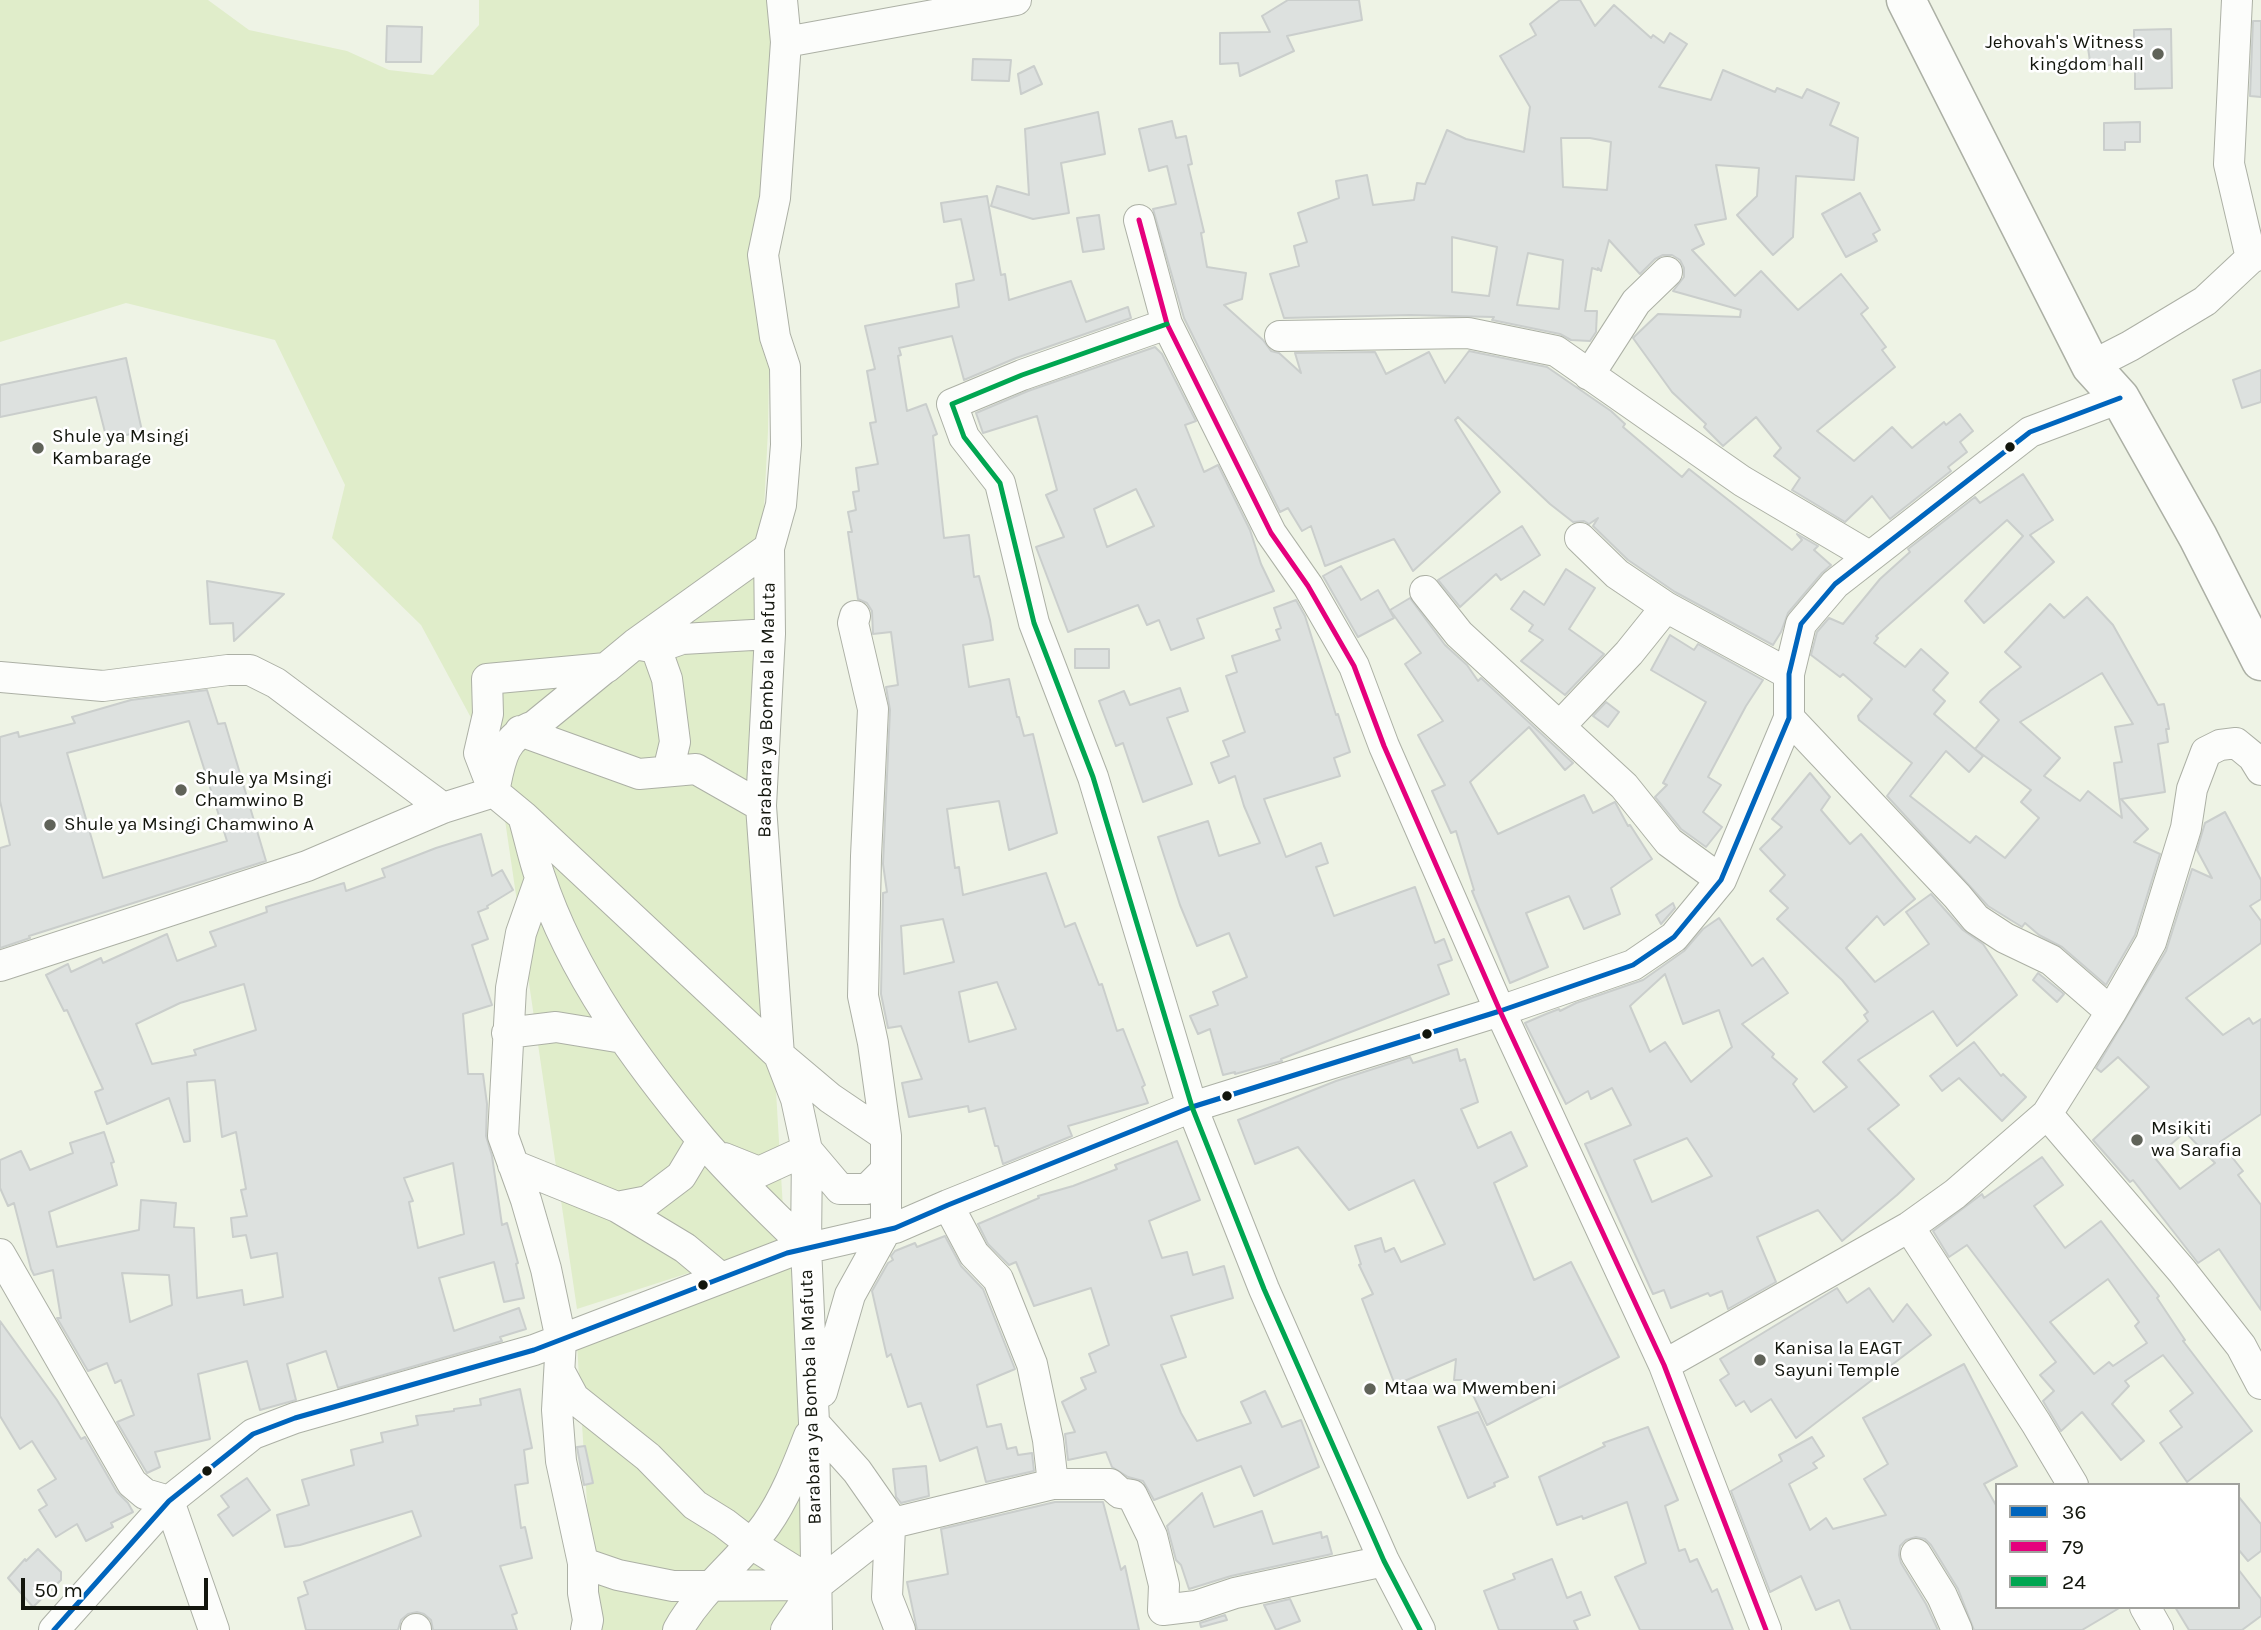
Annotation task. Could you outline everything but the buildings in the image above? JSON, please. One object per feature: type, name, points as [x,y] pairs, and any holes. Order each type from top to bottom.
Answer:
[{"type":"highway","points":[[1906,0],[2091,366],[2120,398],[2198,537],[2261,661]]},
{"type":"street","name":"Barabara ya Bomba la Mafuta","points":[[782,0],[786,43],[775,198],[763,255],[775,337],[785,367],[786,445],[781,505],[769,548],[771,634],[761,807],[779,1055],[796,1099],[807,1150],[806,1247],[814,1423],[817,1630]]},
{"type":"street","points":[[786,43],[1016,0]]},
{"type":"street","points":[[2091,366],[2205,301],[2256,256],[2229,164],[2238,0]]},
{"type":"street","points":[[1139,220],[1167,324],[1270,533],[1308,586],[1354,666],[1384,746],[1500,1011],[1664,1365],[1766,1630]]},
{"type":"street","points":[[1589,375],[1636,302],[1667,272]]},
{"type":"street","points":[[1167,324],[1022,375],[952,404],[964,437],[1000,483],[1034,623],[1093,777],[1192,1107],[1264,1289],[1384,1560],[1420,1630]]},
{"type":"street","points":[[1280,336],[1468,332],[1556,351],[1742,481],[1869,556]]},
{"type":"street","points":[[54,1630],[169,1501],[253,1434],[295,1418],[534,1350],[806,1247],[886,1230],[1192,1107],[1500,1011],[1633,965],[1674,937],[1721,880],[1789,718],[1789,674],[1801,624],[1835,584],[2030,432],[2120,398]]},
{"type":"street","points":[[1580,538],[1617,574],[1666,607],[1789,674]]},
{"type":"street","points":[[494,792],[503,753],[520,731],[534,726],[606,668],[645,646],[769,548]]},
{"type":"street","points":[[1424,591],[1458,634],[1624,786],[1669,842],[1721,880]]},
{"type":"street","points":[[1560,726],[1629,653],[1666,607]]},
{"type":"street","points":[[678,1630],[708,1587],[766,1524],[792,1479],[814,1423],[850,1295],[886,1230],[886,1136],[873,1043],[863,996],[873,709],[853,624],[855,616]]},
{"type":"street","points":[[645,646],[682,639],[771,634]]},
{"type":"street","points":[[645,646],[667,680],[675,742],[668,771]]},
{"type":"street","points":[[606,668],[487,679],[488,714],[479,754],[494,792],[779,1055],[830,1097],[886,1136]]},
{"type":"street","points":[[0,677],[103,686],[228,670],[250,670],[276,683],[443,808]]},
{"type":"street","points":[[1789,718],[1976,919],[2006,938],[2051,960],[2111,1012]]},
{"type":"street","points":[[520,731],[639,774],[696,769],[761,807]]},
{"type":"street","points":[[1664,1365],[1909,1227],[1955,1194],[2047,1114],[2151,942],[2186,828],[2192,789],[2206,752],[2220,745],[2236,743],[2253,757],[2261,770]]},
{"type":"street","points":[[0,966],[307,866],[443,808],[494,792]]},
{"type":"street","points":[[523,816],[540,879],[576,960],[624,1038],[710,1148],[806,1247]]},
{"type":"street","points":[[540,879],[521,933],[511,988],[503,1136],[547,1269],[561,1340],[557,1410],[561,1461],[583,1563],[583,1593],[588,1620],[586,1630]]},
{"type":"street","points":[[559,921],[567,900],[580,892],[604,892]]},
{"type":"street","points":[[508,1033],[556,1027],[624,1038]]},
{"type":"street","points":[[2047,1114],[2191,1282],[2241,1346],[2261,1384]]},
{"type":"street","points":[[710,1148],[759,1172],[807,1150],[840,1189],[866,1189],[886,1170]]},
{"type":"street","points":[[617,1208],[648,1200],[681,1176],[710,1148]]},
{"type":"street","points":[[513,1165],[617,1208],[685,1248],[720,1278]]},
{"type":"street","points":[[948,1205],[974,1254],[998,1279],[1032,1364],[1048,1440],[1053,1484]]},
{"type":"street","points":[[1909,1227],[2072,1483]]},
{"type":"street","points":[[0,1254],[132,1483],[145,1494],[169,1501]]},
{"type":"street","points":[[561,1373],[574,1398],[648,1457],[695,1505],[750,1544],[817,1585]]},
{"type":"street","points":[[814,1423],[857,1471],[887,1514],[890,1527],[887,1597],[900,1630]]},
{"type":"street","points":[[786,1630],[817,1585],[897,1522],[1053,1484],[1110,1484],[1120,1493],[1132,1495],[1152,1536],[1164,1585],[1165,1620],[1196,1605],[1235,1593],[1384,1560]]},
{"type":"street","points":[[169,1501],[214,1630]]},
{"type":"street","points":[[817,1531],[887,1597]]},
{"type":"street","points":[[1916,1554],[1942,1597],[1956,1630]]},
{"type":"street","points":[[583,1563],[618,1575],[673,1587],[817,1585]]},
{"type":"street","points":[[2146,1609],[2158,1630]]},
{"type":"green space","points":[[0,0],[208,0],[249,30],[347,51],[389,70],[433,75],[479,25],[479,0],[772,0],[774,48],[768,431],[761,566],[762,856],[785,1242],[577,1309],[497,766],[421,625],[332,538],[345,485],[275,340],[126,303],[0,342]]},
{"type":"green space","points":[[792,1258],[814,1630],[595,1630],[576,1329]]},
{"type":"transit line","name":"79","points":[[1139,220],[1167,324],[1271,533],[1308,586],[1354,666],[1384,746],[1500,1011],[1664,1365],[1766,1630]]},
{"type":"transit line","name":"24","points":[[1167,324],[1022,375],[952,404],[964,437],[1000,483],[1034,623],[1093,777],[1192,1107],[1264,1289],[1384,1561],[1420,1630]]},
{"type":"transit line","name":"36","points":[[54,1630],[169,1501],[253,1434],[295,1418],[534,1350],[787,1253],[895,1228],[1192,1107],[1500,1011],[1633,965],[1674,937],[1721,880],[1789,718],[1789,674],[1801,624],[1835,584],[2030,432],[2120,398]]},
{"type":"place","name":"Jehovah's Witness kingdom hall","points":[[2158,54]]},
{"type":"place","name":"Shule ya Msingi Kambarage","points":[[38,448]]},
{"type":"place","name":"Shule ya Msingi Chamwino B","points":[[181,790]]},
{"type":"place","name":"Shule ya Msingi Chamwino A","points":[[50,825]]},
{"type":"place","name":"Msikiti wa Sarafia","points":[[2137,1140]]},
{"type":"place","name":"Kanisa la EAGT Sayuni Temple","points":[[1760,1360]]},
{"type":"place","name":"Mtaa wa Mwembeni","points":[[1370,1389]]}]
